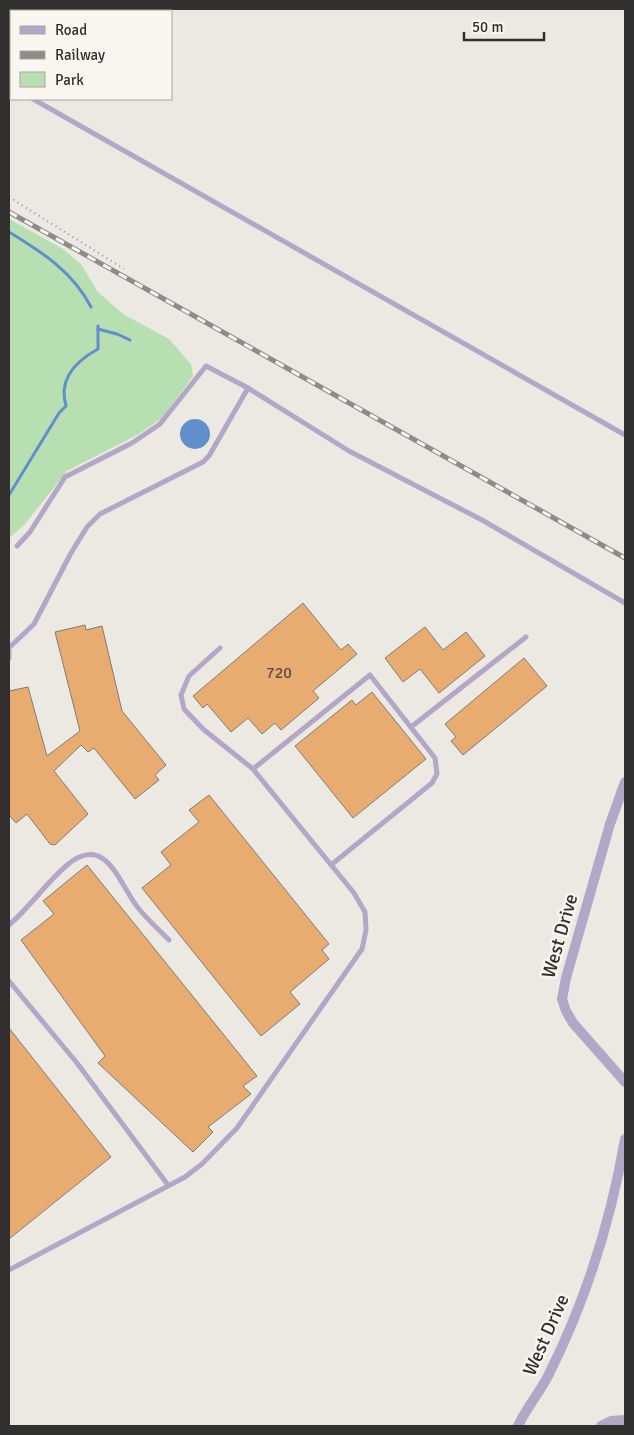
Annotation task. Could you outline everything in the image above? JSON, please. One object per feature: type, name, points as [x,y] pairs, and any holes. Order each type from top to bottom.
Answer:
[{"type":"street","name":"West Drive","points":[[625,782],[566,978],[562,1000],[573,1023],[625,1082]]},
{"type":"street","name":"West Drive","points":[[518,1426],[524,1413],[549,1375],[595,1265],[625,1138]]},
{"type":"street","points":[[601,1426],[611,1421],[625,1420]]},
{"type":"lane","points":[[35,100],[625,435]]},
{"type":"lane","points":[[18,546],[30,532],[65,477],[132,442],[160,424],[206,366],[248,388],[349,451],[468,512],[625,603]]},
{"type":"lane","points":[[9,658],[10,646],[34,624],[87,527],[100,514],[203,462],[209,456],[248,388]]},
{"type":"lane","points":[[411,727],[526,637]]},
{"type":"lane","points":[[9,1270],[185,1177],[202,1164],[237,1128],[362,949],[366,930],[365,912],[354,893],[253,769],[204,729],[184,709],[181,695],[189,676],[220,648]]},
{"type":"lane","points":[[253,769],[370,675],[435,758],[437,774],[432,783],[332,865]]},
{"type":"lane","points":[[9,925],[29,908],[44,888],[68,864],[86,854],[99,855],[109,863],[139,909],[169,940]]},
{"type":"lane","points":[[9,981],[77,1063],[168,1185]]},
{"type":"path","points":[[9,197],[124,269]]},
{"type":"green space","points":[[9,219],[63,249],[81,264],[98,292],[123,314],[169,339],[191,364],[193,376],[162,418],[139,434],[67,471],[25,524],[9,538]]},
{"type":"water","points":[[195,419],[201,420],[209,428],[209,440],[201,448],[195,449],[189,448],[181,440],[180,434],[181,428],[189,420]]},
{"type":"building","points":[[303,603],[341,650],[348,644],[357,654],[313,691],[319,698],[281,730],[275,723],[262,734],[248,718],[231,732],[207,704],[203,708],[193,696]]},
{"type":"building","points":[[85,625],[86,630],[102,626],[122,711],[166,765],[155,775],[159,780],[135,799],[94,748],[88,752],[81,745],[54,771],[88,814],[55,845],[50,844],[27,814],[16,823],[9,815],[9,691],[28,687],[47,756],[80,731],[55,632]]},
{"type":"building","points":[[425,627],[443,650],[466,632],[485,656],[439,693],[420,669],[403,682],[385,658]]},
{"type":"building","points":[[524,658],[547,686],[463,755],[451,741],[456,737],[445,724]]},
{"type":"building","points":[[372,692],[426,759],[353,818],[295,746],[352,700],[356,705]]},
{"type":"building","points":[[209,795],[329,944],[322,950],[329,959],[290,992],[300,1004],[261,1036],[142,888],[171,865],[161,852],[199,822],[189,810]]},
{"type":"building","points":[[87,865],[257,1076],[243,1086],[251,1094],[208,1127],[213,1132],[193,1152],[98,1063],[105,1056],[21,940],[54,914],[43,901]]},
{"type":"building","points":[[9,1028],[111,1157],[9,1239]]},
{"type":"waterway","points":[[9,232],[45,255],[66,273],[91,307]]},
{"type":"waterway","points":[[9,495],[59,413],[66,406],[65,387],[71,372],[83,359],[98,349],[98,326]]},
{"type":"waterway","points":[[98,329],[130,340]]},
{"type":"railway","points":[[9,212],[625,558]]}]
